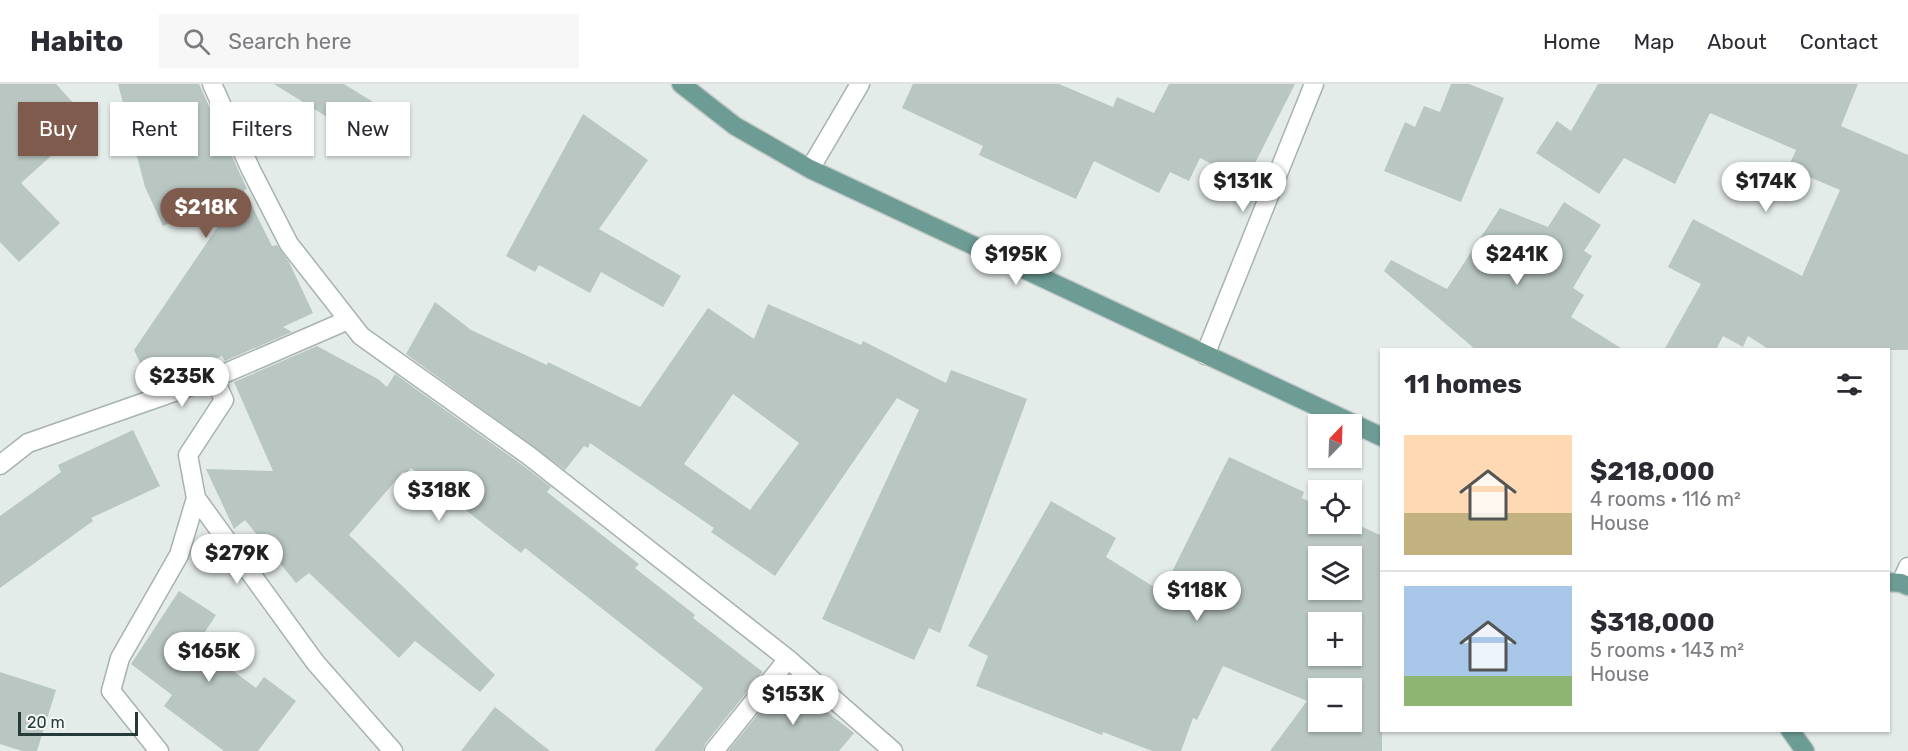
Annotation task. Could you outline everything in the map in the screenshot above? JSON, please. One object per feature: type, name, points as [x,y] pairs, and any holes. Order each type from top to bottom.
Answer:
[{"type":"main road","points":[[681,84],[735,126],[810,169],[1380,436]]},
{"type":"main road","points":[[1791,732],[1805,751]]},
{"type":"street","points":[[212,84],[251,170],[289,244],[361,336],[528,454],[788,659],[893,751]]},
{"type":"street","points":[[810,169],[860,84]]},
{"type":"street","points":[[1205,355],[1314,84]]},
{"type":"street","points":[[0,465],[28,443],[214,378],[348,320]]},
{"type":"street","points":[[214,378],[224,400],[188,455],[196,498],[315,662],[393,751]]},
{"type":"street","points":[[159,751],[111,691],[120,658],[179,555],[196,498]]},
{"type":"street","points":[[714,751],[788,659]]},
{"type":"building","points":[[0,84],[56,84],[73,102],[18,102],[18,156],[51,156],[21,183],[60,223],[19,262],[0,242]]},
{"type":"building","points":[[118,84],[199,84],[210,108],[210,156],[232,156],[247,189],[244,190],[272,246],[277,245],[289,262],[313,313],[283,327],[292,332],[225,361],[222,356],[152,388],[134,350],[242,191],[163,226],[145,187],[137,156],[198,156],[198,102],[123,102]]},
{"type":"building","points":[[274,84],[344,84],[373,102],[326,102],[326,116],[314,109],[314,102],[303,102]]},
{"type":"building","points":[[913,84],[1059,84],[1113,107],[1117,97],[1154,113],[1169,84],[1295,84],[1246,181],[1200,158],[1189,181],[1170,172],[1159,193],[1094,161],[1076,199],[979,155],[983,146],[902,108]]},
{"type":"building","points":[[1451,84],[1469,84],[1504,98],[1461,202],[1384,171],[1405,122],[1415,127],[1424,106],[1440,112]]},
{"type":"building","points":[[1598,84],[1858,84],[1841,126],[1908,155],[1908,350],[1767,348],[1748,336],[1743,347],[1723,336],[1717,348],[1665,348],[1701,284],[1668,267],[1693,219],[1802,276],[1840,190],[1788,168],[1796,150],[1710,113],[1675,184],[1624,158],[1599,194],[1536,153],[1557,121],[1571,131]]},
{"type":"building","points":[[583,114],[648,160],[599,229],[681,276],[663,307],[601,272],[590,293],[539,265],[535,272],[506,256]]},
{"type":"building","points":[[1564,202],[1601,225],[1584,251],[1592,256],[1573,288],[1584,295],[1571,317],[1621,348],[1474,348],[1384,271],[1391,260],[1447,289],[1500,208],[1548,227]]},
{"type":"building","points":[[435,302],[471,330],[547,365],[548,362],[640,407],[708,308],[754,339],[768,304],[861,345],[863,341],[946,383],[951,370],[1027,399],[940,633],[929,628],[914,660],[822,619],[919,410],[897,398],[775,576],[711,532],[714,528],[590,443],[588,448],[584,446],[565,470],[406,354]],"holes":[[[733,394],[799,443],[750,510],[684,464]]]},
{"type":"building","points":[[317,346],[378,379],[387,387],[395,374],[521,464],[551,487],[547,492],[639,564],[635,568],[695,615],[693,618],[763,672],[705,744],[703,751],[654,751],[703,688],[525,548],[521,553],[411,468],[406,474],[403,472],[349,535],[495,675],[480,692],[415,641],[399,658],[309,573],[296,583],[245,520],[234,529],[206,469],[273,471],[234,382]]},
{"type":"building","points":[[133,430],[160,486],[91,518],[93,521],[0,588],[0,516],[61,472],[58,465]]},
{"type":"building","points":[[1229,457],[1304,492],[1302,498],[1308,501],[1308,534],[1362,534],[1362,527],[1380,535],[1380,732],[1382,732],[1382,751],[1270,751],[1307,701],[1223,666],[1197,720],[1193,718],[1181,751],[1152,751],[1103,732],[1102,735],[976,686],[988,656],[968,646],[1051,501],[1116,538],[1106,557],[1162,592]]},
{"type":"building","points":[[179,591],[216,615],[197,644],[256,688],[264,677],[296,701],[258,751],[224,751],[164,706],[172,695],[131,664]]},
{"type":"building","points":[[0,672],[56,690],[37,751],[22,751],[0,744]]},
{"type":"building","points":[[790,683],[854,733],[839,751],[728,751],[781,686],[785,690]]},
{"type":"building","points":[[495,707],[550,751],[461,751]]}]
